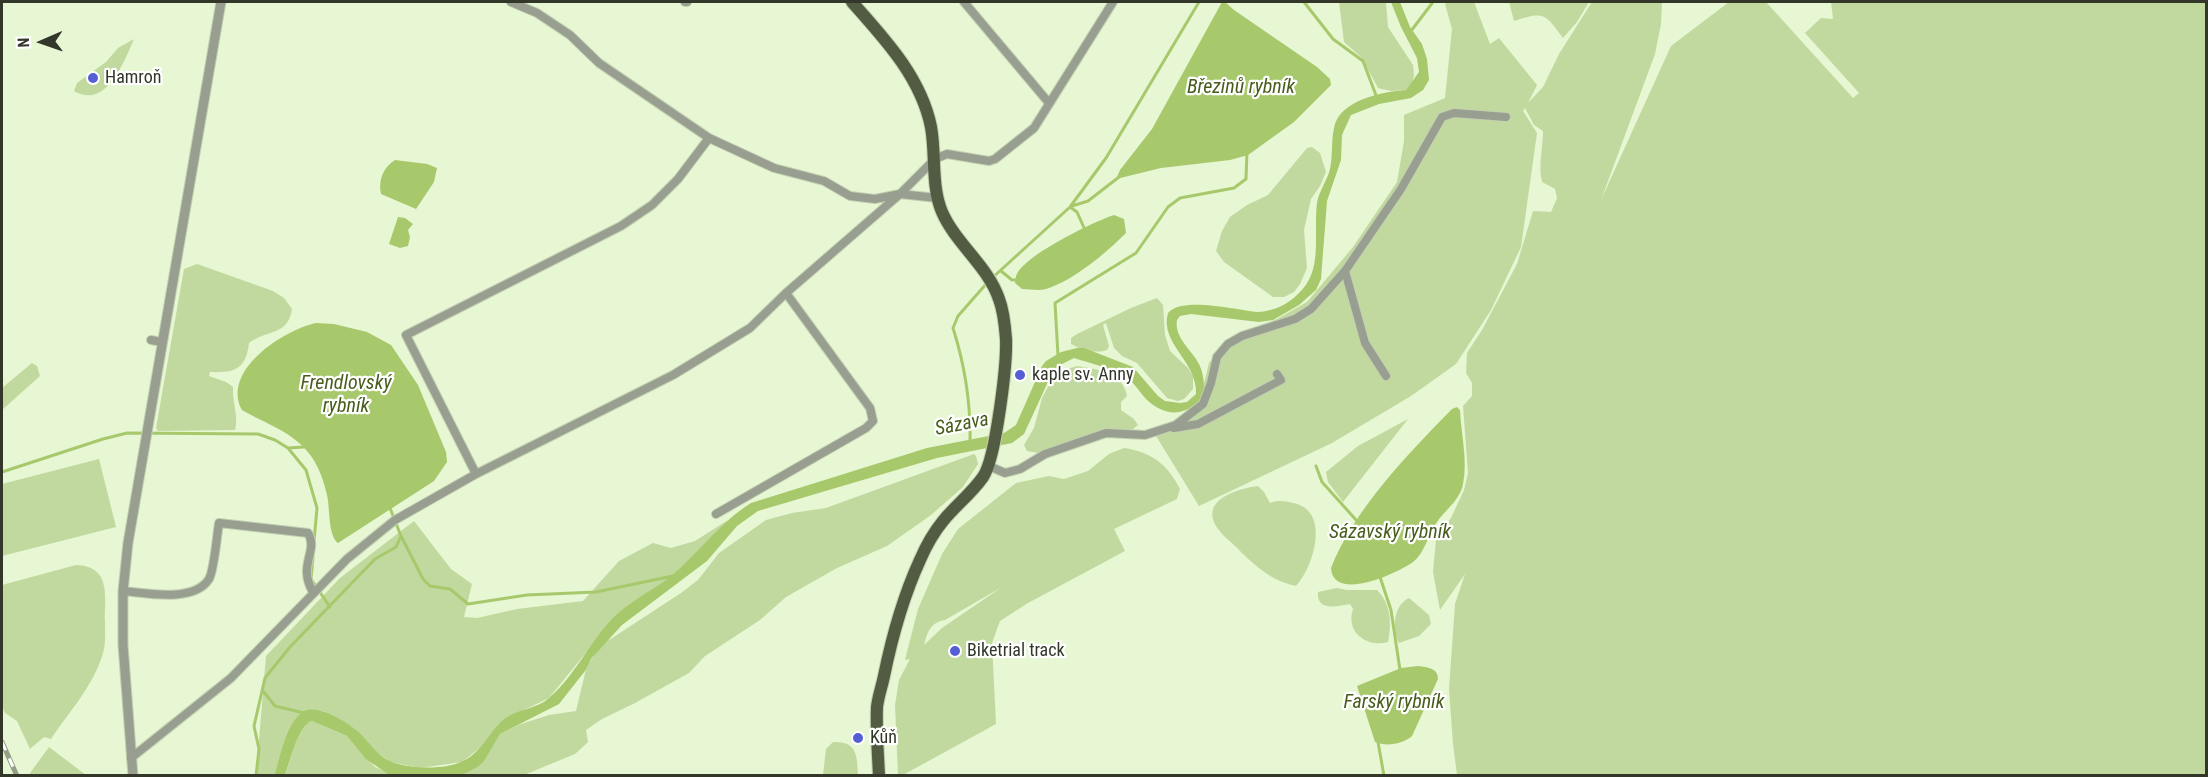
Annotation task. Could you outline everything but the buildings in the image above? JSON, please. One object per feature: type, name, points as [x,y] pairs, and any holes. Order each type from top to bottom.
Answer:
[{"type":"main road","points":[[852,2],[890,45],[919,91],[930,124],[937,198],[942,213],[990,281],[999,298],[1004,317],[1006,341],[996,433],[989,466],[983,478],[933,534],[906,594],[888,655],[877,706],[879,776]]},
{"type":"street","points":[[133,776],[123,645],[123,591],[128,543],[221,2]]},
{"type":"street","points":[[511,2],[537,13],[570,35],[599,63],[709,138],[774,168],[824,181],[850,196],[875,199],[900,194],[937,198]]},
{"type":"street","points":[[964,2],[1049,103]]},
{"type":"street","points":[[131,758],[231,678],[347,559],[395,520],[476,474],[673,375],[750,328],[786,293],[900,194],[935,159],[947,154],[990,161],[995,159],[1034,128],[1113,2]]},
{"type":"street","points":[[1167,429],[1176,425],[1203,404],[1217,357],[1228,344],[1242,336],[1294,319],[1311,309],[1345,271],[1401,189],[1442,117],[1454,112],[1506,117]]},
{"type":"street","points":[[476,474],[406,335],[621,226],[652,205],[678,179],[709,138]]},
{"type":"street","points":[[1345,271],[1365,343],[1386,376]]},
{"type":"street","points":[[716,514],[866,428],[873,421],[870,408],[786,293]]},
{"type":"street","points":[[151,340],[162,342]]},
{"type":"street","points":[[989,466],[1005,472],[1020,469],[1045,454],[1106,433],[1145,435],[1198,424],[1281,381],[1277,374]]},
{"type":"street","points":[[123,591],[182,595],[195,591],[209,579],[219,523],[308,533],[312,545],[305,570],[307,582],[313,592]]},
{"type":"shaded area","points":[[1339,2],[1386,2],[1388,27],[1413,65],[1414,76],[1406,90],[1391,91],[1378,88],[1361,57],[1344,42]]},
{"type":"shaded area","points":[[1474,2],[1490,44],[1499,38],[1537,85],[1528,103],[1543,87],[1559,54],[1592,2],[1662,2],[1661,24],[1655,54],[1601,200],[1671,46],[1729,2],[1766,2],[1853,98],[1859,93],[1805,33],[1821,18],[1833,19],[1831,2],[2206,2],[2206,775],[1457,775],[1449,689],[1455,604],[1465,574],[1440,610],[1433,572],[1436,540],[1451,518],[1464,490],[1468,473],[1463,406],[1472,396],[1472,383],[1466,373],[1467,353],[1482,330],[1517,264],[1533,211],[1551,212],[1557,198],[1555,189],[1542,182],[1543,131],[1534,125],[1525,108],[1523,111],[1537,133],[1521,247],[1491,310],[1456,364],[1411,396],[1332,443],[1199,506],[1153,431],[1174,420],[1200,400],[1209,363],[1229,338],[1277,319],[1307,302],[1353,247],[1397,182],[1404,141],[1404,115],[1445,98],[1452,29],[1445,4]]},
{"type":"shaded area","points":[[1509,2],[1589,2],[1577,22],[1563,38],[1548,19],[1543,17],[1532,16],[1514,21]]},
{"type":"shaded area","points":[[134,39],[119,71],[104,89],[95,94],[85,95],[74,91],[77,83],[106,62],[118,48]]},
{"type":"shaded area","points":[[1312,147],[1320,153],[1326,172],[1311,199],[1304,230],[1307,268],[1294,292],[1284,297],[1273,297],[1224,262],[1216,251],[1222,231],[1230,217],[1247,205],[1268,195],[1307,148]]},
{"type":"shaded area","points":[[197,264],[273,291],[284,298],[292,309],[290,318],[282,328],[249,343],[245,359],[238,368],[226,372],[210,372],[209,376],[233,387],[235,430],[158,431],[156,428],[184,269]]},
{"type":"shaded area","points":[[1157,298],[1163,305],[1165,335],[1170,351],[1193,376],[1193,389],[1184,399],[1178,401],[1167,398],[1137,363],[1122,356],[1114,348],[1106,323],[1103,325],[1109,346],[1107,350],[1089,351],[1071,344],[1071,338],[1077,334]]},
{"type":"shaded area","points":[[32,363],[37,366],[40,376],[2,410],[2,388]]},
{"type":"shaded area","points":[[1077,366],[1108,373],[1120,382],[1127,396],[1121,402],[1121,410],[1134,419],[1138,425],[1133,429],[1064,443],[1038,453],[1027,451],[1024,445],[1034,428],[1042,398],[1055,373]]},
{"type":"shaded area","points":[[1408,419],[1343,502],[1328,482],[1326,472],[1358,446]]},
{"type":"shaded area","points":[[1124,448],[1151,456],[1170,473],[1180,489],[1177,499],[1114,529],[1125,551],[1028,603],[1000,621],[992,643],[996,724],[903,775],[898,775],[895,705],[899,680],[910,659],[905,660],[918,609],[942,554],[958,529],[1016,483],[1049,476],[1064,479],[1088,471],[1109,454]],"holes":[[[1002,587],[942,628],[924,645],[928,632],[936,623]]]},
{"type":"shaded area","points":[[974,454],[978,464],[963,487],[931,515],[887,546],[837,568],[786,597],[760,620],[705,656],[689,673],[602,719],[586,730],[588,742],[575,754],[524,775],[454,776],[479,766],[500,734],[518,725],[549,715],[576,711],[587,665],[603,644],[681,593],[698,580],[719,553],[766,520],[826,508]]},
{"type":"shaded area","points":[[99,459],[116,527],[2,556],[2,484]]},
{"type":"shaded area","points":[[1258,486],[1270,503],[1282,501],[1293,503],[1305,508],[1312,516],[1316,540],[1308,566],[1296,586],[1270,576],[1256,565],[1222,534],[1213,520],[1213,511],[1222,498],[1240,490]]},
{"type":"shaded area","points":[[728,520],[696,554],[670,577],[614,618],[549,698],[503,720],[481,747],[462,762],[420,768],[391,762],[375,751],[354,728],[323,711],[308,710],[294,722],[274,775],[256,776],[266,656],[340,578],[414,521],[451,569],[472,584],[464,617],[477,618],[517,609],[583,601],[619,561],[653,543],[671,548],[695,541]]},
{"type":"shaded area","points":[[76,565],[95,571],[104,584],[105,645],[103,653],[94,676],[51,739],[44,737],[30,749],[17,721],[5,713],[2,706],[2,585]]},
{"type":"shaded area","points":[[1337,588],[1377,590],[1382,595],[1389,614],[1388,642],[1366,641],[1355,632],[1351,618],[1353,609],[1350,604],[1329,606],[1320,603],[1318,592]]},
{"type":"shaded area","points":[[1409,598],[1429,615],[1431,624],[1419,636],[1399,643],[1395,631],[1395,618],[1400,606]]},
{"type":"shaded area","points":[[312,721],[347,736],[375,767],[394,775],[285,776],[299,736],[307,724]]},
{"type":"shaded area","points":[[833,742],[841,742],[852,747],[855,751],[858,775],[823,775],[826,749]]},
{"type":"shaded area","points":[[49,747],[86,775],[31,775],[30,773]]},
{"type":"water","name":"Březinů rybník","points":[[1222,2],[1317,67],[1330,79],[1331,85],[1294,122],[1248,155],[1230,160],[1161,168],[1116,179],[1120,170],[1152,129]]},
{"type":"water","points":[[1391,2],[1400,2],[1410,27],[1422,44],[1427,59],[1429,80],[1423,90],[1411,98],[1379,104],[1351,115],[1342,135],[1341,160],[1327,201],[1321,279],[1316,290],[1299,305],[1273,320],[1259,322],[1191,314],[1180,316],[1177,320],[1178,332],[1202,372],[1203,398],[1196,404],[1182,411],[1168,412],[1153,405],[1123,375],[1074,358],[1053,371],[1024,434],[1012,443],[937,458],[758,511],[737,526],[707,561],[622,625],[591,659],[585,671],[559,704],[500,734],[484,761],[466,773],[454,776],[388,774],[366,759],[347,736],[312,721],[307,724],[299,736],[285,775],[274,776],[291,726],[301,713],[307,710],[321,711],[350,725],[376,751],[392,762],[428,768],[463,761],[480,747],[504,719],[539,705],[558,690],[612,619],[625,607],[671,576],[719,528],[751,503],[927,448],[1004,433],[1016,425],[1042,366],[1061,352],[1084,348],[1133,367],[1165,401],[1187,402],[1196,394],[1195,383],[1186,362],[1169,334],[1168,313],[1185,305],[1258,312],[1269,310],[1289,301],[1306,285],[1311,275],[1316,252],[1317,203],[1330,169],[1333,133],[1338,118],[1353,104],[1363,99],[1406,90],[1419,72],[1417,58]]},
{"type":"water","points":[[395,160],[427,164],[437,168],[434,182],[416,209],[381,194],[382,175],[387,166]]},
{"type":"water","points":[[1114,215],[1124,219],[1126,233],[1078,273],[1043,290],[1022,289],[1015,283],[1017,274],[1033,257],[1077,231]]},
{"type":"water","points":[[398,217],[405,218],[413,224],[408,230],[410,237],[408,246],[400,248],[389,244]]},
{"type":"water","name":"Frendlovský rybník","points":[[316,323],[334,324],[367,332],[391,345],[418,385],[446,452],[447,462],[434,481],[338,543],[332,534],[324,485],[311,456],[279,429],[242,410],[238,395],[240,381],[259,354],[288,334]]},
{"type":"water","name":"Sázavský rybník","points":[[1457,407],[1460,410],[1465,457],[1463,484],[1456,500],[1434,527],[1421,554],[1405,567],[1367,582],[1343,583],[1334,578],[1331,568],[1341,546],[1368,503],[1418,444],[1452,409]]},
{"type":"water","name":"Farský rybník","points":[[1418,666],[1434,670],[1438,679],[1412,736],[1394,744],[1375,742],[1357,686],[1401,668]]},
{"type":"waterway","points":[[991,279],[1070,207],[1106,158],[1199,2]]},
{"type":"waterway","points":[[1304,2],[1333,39],[1363,61],[1377,98]]},
{"type":"waterway","points":[[1411,31],[1433,2]]},
{"type":"waterway","points":[[1058,356],[1055,303],[1136,253],[1168,207],[1180,198],[1234,188],[1246,179],[1247,151]]},
{"type":"waterway","points":[[1072,206],[1088,201],[1119,177]]},
{"type":"waterway","points":[[1070,207],[1077,212],[1085,230]]},
{"type":"waterway","points":[[1001,271],[1012,280],[1019,280]]},
{"type":"waterway","name":"Sázava","points":[[970,443],[966,385],[953,328],[958,316],[987,283]]},
{"type":"waterway","points":[[2,472],[127,433],[258,434],[288,448],[306,470],[317,508],[314,541]]},
{"type":"waterway","points":[[288,448],[304,447]]},
{"type":"waterway","points":[[1316,466],[1322,482],[1357,521]]},
{"type":"waterway","points":[[390,508],[401,536]]},
{"type":"waterway","points":[[256,776],[259,749],[254,726],[265,678],[290,647],[375,559],[396,547],[401,536],[423,579],[430,586],[450,589],[468,604],[527,595],[596,592],[673,576]]},
{"type":"waterway","points":[[313,557],[311,579],[330,607]]},
{"type":"waterway","points":[[1379,574],[1391,610],[1400,670]]},
{"type":"waterway","points":[[263,691],[275,706],[304,713]]},
{"type":"waterway","points":[[1378,742],[1384,776]]},
{"type":"railway","points":[[2,742],[17,776]]},
{"type":"place","name":"Hamroň","points":[[93,78]]},
{"type":"place","name":"kaple sv. Anny","points":[[1020,375]]},
{"type":"place","name":"Biketrial track","points":[[955,651]]},
{"type":"place","name":"Kůň","points":[[858,738]]}]
